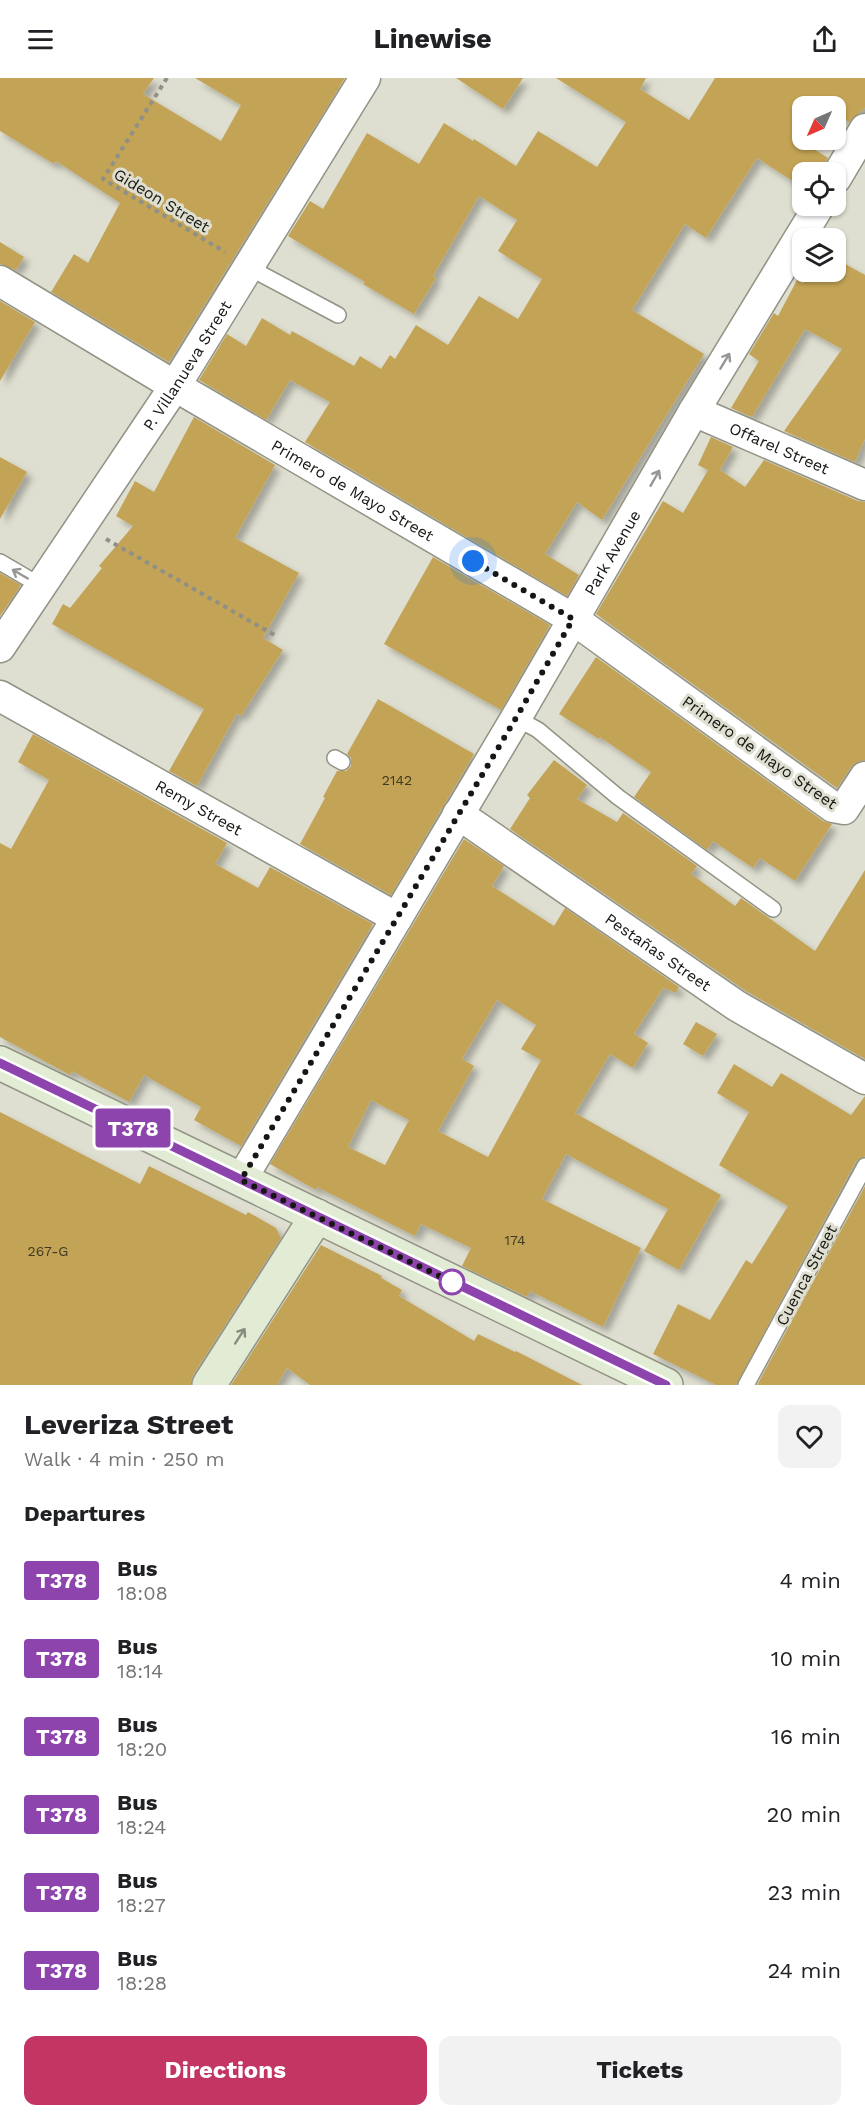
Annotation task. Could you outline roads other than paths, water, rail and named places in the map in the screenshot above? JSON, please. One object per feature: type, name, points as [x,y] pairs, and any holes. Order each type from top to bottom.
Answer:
[{"type":"main road","points":[[0,1063],[317,1216],[625,1377],[666,1385]]},
{"type":"main road","points":[[208,1385],[317,1216]]},
{"type":"street","name":"P. Villanueva Street","points":[[0,647],[175,386],[365,78]]},
{"type":"street","points":[[845,162],[865,129]]},
{"type":"street","name":"Park Avenue","points":[[241,1180],[397,918],[450,819],[516,718],[694,411],[813,216]]},
{"type":"street","name":"Primero de Mayo Street","points":[[0,281],[573,619],[833,807],[844,809],[865,777]]},
{"type":"street","name":"Offarel Street","points":[[694,411],[861,474]]},
{"type":"street","name":"Remy Street","points":[[0,696],[397,918]]},
{"type":"street","name":"Pestañas Street","points":[[450,819],[737,1006],[865,1079]]},
{"type":"lane","points":[[248,267],[338,315]]},
{"type":"lane","points":[[0,562],[41,586]]},
{"type":"lane","points":[[516,718],[538,730],[618,797],[773,909]]},
{"type":"lane","name":"Cuenca Street","points":[[746,1385],[865,1166]]}]
